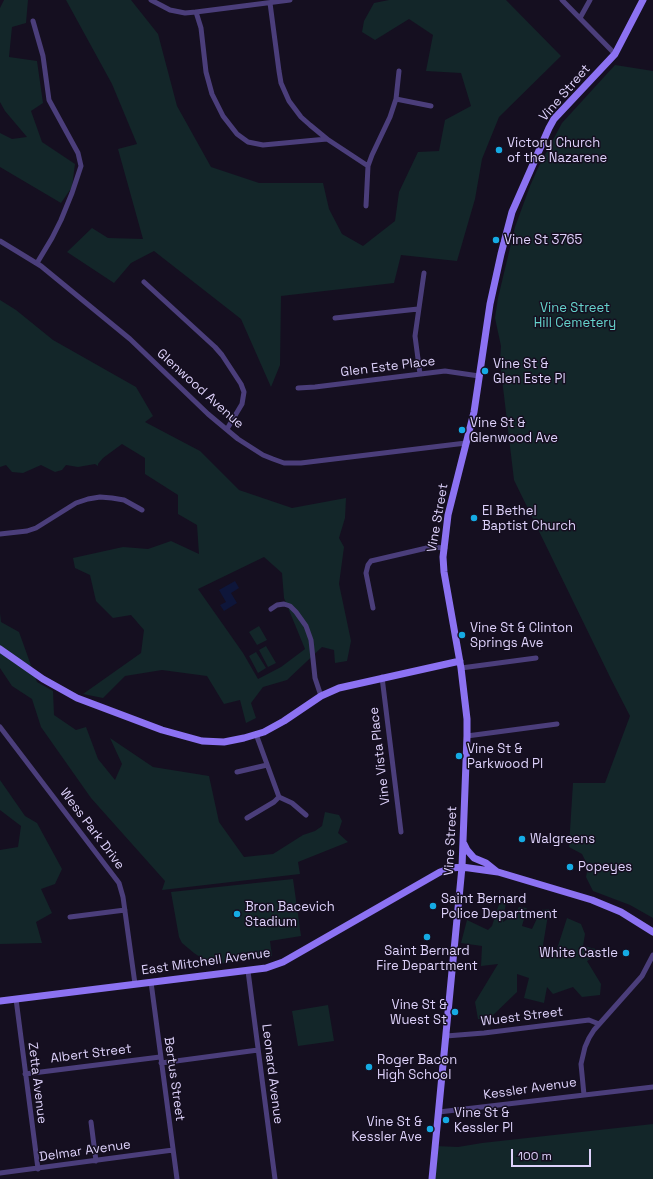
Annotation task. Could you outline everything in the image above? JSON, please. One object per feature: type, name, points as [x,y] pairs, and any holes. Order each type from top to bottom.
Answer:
[{"type":"main road","name":"Vine Street","points":[[432,1179],[462,867],[467,736],[467,719],[460,664],[444,572],[448,515],[474,412],[490,304],[512,212],[525,180],[554,119],[615,54],[643,0]]},
{"type":"main road","points":[[0,649],[43,679],[77,698],[179,736],[209,741],[232,741],[256,734],[284,721],[320,696],[345,686],[382,677],[460,664]]},
{"type":"main road","points":[[463,842],[467,850],[474,858],[486,863],[498,872]]},
{"type":"main road","points":[[462,867],[498,872],[600,902],[621,912],[653,932]]},
{"type":"main road","name":"East Mitchell Avenue","points":[[0,1001],[266,968],[283,962],[423,881],[444,871],[462,867]]},
{"type":"street","points":[[151,0],[170,10],[184,13],[290,0]]},
{"type":"street","points":[[562,0],[615,54]]},
{"type":"street","points":[[580,18],[590,0]]},
{"type":"street","points":[[270,3],[279,71],[286,95],[294,109],[301,117],[327,139],[368,166]]},
{"type":"street","points":[[196,12],[201,28],[206,72],[212,94],[223,116],[241,138],[255,144],[263,145],[327,139]]},
{"type":"street","points":[[33,21],[43,56],[49,100],[78,153],[81,166],[61,220],[37,263]]},
{"type":"street","points":[[366,206],[368,166],[372,154],[390,117],[396,99],[399,71]]},
{"type":"street","points":[[396,99],[431,106]]},
{"type":"street","name":"Glenwood Avenue","points":[[0,241],[37,263],[130,339],[195,402],[238,438],[263,455],[291,463],[466,443]]},
{"type":"street","points":[[420,374],[415,336],[424,272]]},
{"type":"street","points":[[144,282],[215,347],[241,384],[244,392],[242,404],[227,429]]},
{"type":"street","points":[[335,318],[418,309]]},
{"type":"street","name":"Glen Este Place","points":[[298,388],[445,371],[479,376]]},
{"type":"street","points":[[0,534],[28,531],[36,528],[76,503],[88,499],[100,497],[124,500],[142,510]]},
{"type":"street","points":[[373,608],[366,573],[368,564],[371,561],[431,547],[445,548]]},
{"type":"street","points":[[271,608],[284,604],[290,606],[306,626],[312,640],[315,678],[320,696]]},
{"type":"street","points":[[460,664],[536,658]]},
{"type":"street","name":"Vine Vista Place","points":[[382,677],[401,832]]},
{"type":"street","points":[[467,736],[557,724]]},
{"type":"street","name":"Wess Park Drive","points":[[0,727],[115,876],[121,890],[135,984]]},
{"type":"street","points":[[256,734],[279,797],[292,803],[306,815]]},
{"type":"street","points":[[237,772],[267,765]]},
{"type":"street","points":[[247,818],[274,802],[279,797]]},
{"type":"street","points":[[70,917],[124,910]]},
{"type":"street","name":"Kessler Avenue","points":[[439,1112],[584,1095],[581,1064],[582,1056],[589,1038],[599,1024],[638,981],[653,955]]},
{"type":"street","name":"Leonard Avenue","points":[[248,971],[275,1179]]},
{"type":"street","name":"Bertus Street","points":[[151,982],[177,1179]]},
{"type":"street","name":"Zetta Avenue","points":[[16,999],[38,1168]]},
{"type":"street","name":"Wuest Street","points":[[446,1036],[484,1033],[589,1020],[599,1024]]},
{"type":"street","points":[[161,1063],[258,1050]]},
{"type":"street","name":"Albert Street","points":[[25,1074],[160,1057]]},
{"type":"street","points":[[584,1095],[653,1087]]},
{"type":"street","points":[[91,1122],[96,1161]]},
{"type":"street","name":"Delmar Avenue","points":[[0,1173],[173,1150]]},
{"type":"green space","points":[[4,0],[28,0],[26,23],[12,27],[9,57],[37,61],[43,103],[31,111],[42,142],[75,164],[72,187],[61,203],[0,167],[0,133],[12,139],[27,137],[5,111],[0,102],[0,8]]},
{"type":"green space","points":[[66,0],[131,0],[158,34],[177,106],[211,167],[259,183],[323,183],[329,209],[342,234],[363,246],[395,221],[399,192],[418,152],[439,151],[445,120],[471,106],[461,73],[426,71],[433,35],[409,19],[375,40],[362,32],[364,21],[374,3],[389,0],[506,0],[561,56],[499,117],[482,159],[475,199],[457,261],[401,255],[394,283],[281,296],[280,365],[271,387],[241,319],[154,251],[131,263],[114,283],[67,252],[92,228],[108,238],[143,239],[118,149],[137,144],[112,84]]},
{"type":"green space","name":"Vine Street Hill Cemetery","points":[[615,65],[653,71],[653,918],[630,905],[593,891],[586,877],[588,866],[582,854],[569,847],[573,783],[605,783],[630,716],[514,480],[500,362],[501,346],[495,318],[498,298],[515,227],[538,168],[562,123]]},
{"type":"green space","points":[[0,300],[16,310],[53,340],[136,387],[153,416],[145,422],[200,451],[239,490],[292,508],[346,498],[345,518],[339,538],[344,547],[339,584],[351,641],[347,661],[335,663],[334,650],[322,647],[287,680],[263,687],[251,703],[256,718],[246,723],[240,700],[224,704],[207,676],[162,670],[125,676],[103,698],[83,694],[141,653],[144,630],[131,615],[113,618],[96,601],[90,575],[75,568],[73,558],[123,547],[148,549],[171,541],[199,554],[197,525],[178,514],[178,495],[145,474],[145,458],[122,444],[103,458],[98,466],[95,464],[78,467],[66,465],[62,470],[55,472],[41,465],[23,473],[12,472],[6,465],[0,467]],"holes":[[[264,557],[282,573],[284,598],[305,649],[281,667],[258,679],[243,653],[198,589]]]},
{"type":"green space","points":[[0,613],[1,622],[19,632],[37,682],[53,691],[54,715],[76,730],[86,727],[98,759],[115,780],[122,764],[110,738],[153,767],[209,776],[219,822],[244,857],[273,854],[303,835],[315,831],[322,826],[325,812],[339,815],[342,821],[338,833],[348,842],[298,862],[300,874],[162,890],[165,881],[91,798],[41,727],[32,699],[12,686],[0,668]]},
{"type":"green space","points":[[259,626],[267,640],[257,645],[249,632]]},
{"type":"green space","points":[[266,646],[276,663],[268,667],[259,650]]},
{"type":"green space","points":[[256,652],[266,668],[258,673],[249,656]]},
{"type":"green space","points":[[0,780],[25,816],[37,823],[62,869],[55,884],[41,889],[52,913],[36,922],[42,943],[0,944],[0,850],[18,847],[21,826],[0,810]]},
{"type":"green space","name":"Bron Bacevich Stadium","points":[[293,879],[301,936],[270,941],[272,956],[212,965],[182,943],[179,937],[171,892]]},
{"type":"green space","points":[[500,901],[506,902],[503,922],[514,915],[519,907],[527,908],[522,926],[532,929],[541,910],[549,909],[542,951],[556,952],[567,918],[581,924],[585,934],[583,946],[604,951],[587,961],[601,984],[600,995],[582,997],[573,987],[553,994],[547,987],[544,1003],[524,998],[529,978],[517,974],[517,992],[489,1019],[478,1019],[475,1002],[498,964],[481,966],[482,946],[461,943],[467,920],[488,930],[492,926]]},
{"type":"green space","points":[[328,1005],[334,1041],[298,1046],[292,1011]]},
{"type":"green space","points":[[653,1124],[653,1179],[432,1179],[435,1146],[458,1147]]},
{"type":"water","points":[[235,581],[239,588],[231,593],[237,603],[224,611],[220,605],[226,602],[219,590]]},
{"type":"place","name":"Victory Church of the Nazarene","points":[[499,150]]},
{"type":"place","name":"Vine St 3765","points":[[496,240]]},
{"type":"place","name":"Vine St & Glen Este Pl","points":[[485,371]]},
{"type":"place","name":"Vine St & Glenwood Ave","points":[[462,430]]},
{"type":"place","name":"El Bethel Baptist Church","points":[[474,518]]},
{"type":"place","name":"Vine St & Clinton Springs Ave","points":[[462,635]]},
{"type":"place","name":"Vine St & Parkwood Pl","points":[[459,756]]},
{"type":"place","name":"Walgreens","points":[[522,839]]},
{"type":"place","name":"Popeyes","points":[[570,867]]},
{"type":"place","name":"Saint Bernard Police Department","points":[[433,906]]},
{"type":"place","name":"Bron Bacevich Stadium","points":[[237,914]]},
{"type":"place","name":"Saint Bernard Fire Department","points":[[427,937]]},
{"type":"place","name":"White Castle","points":[[626,953]]},
{"type":"place","name":"Vine St & Wuest St","points":[[455,1012]]},
{"type":"place","name":"Roger Bacon High School","points":[[369,1067]]},
{"type":"place","name":"Vine St & Kessler Pl","points":[[446,1120]]},
{"type":"place","name":"Vine St & Kessler Ave","points":[[430,1129]]}]
